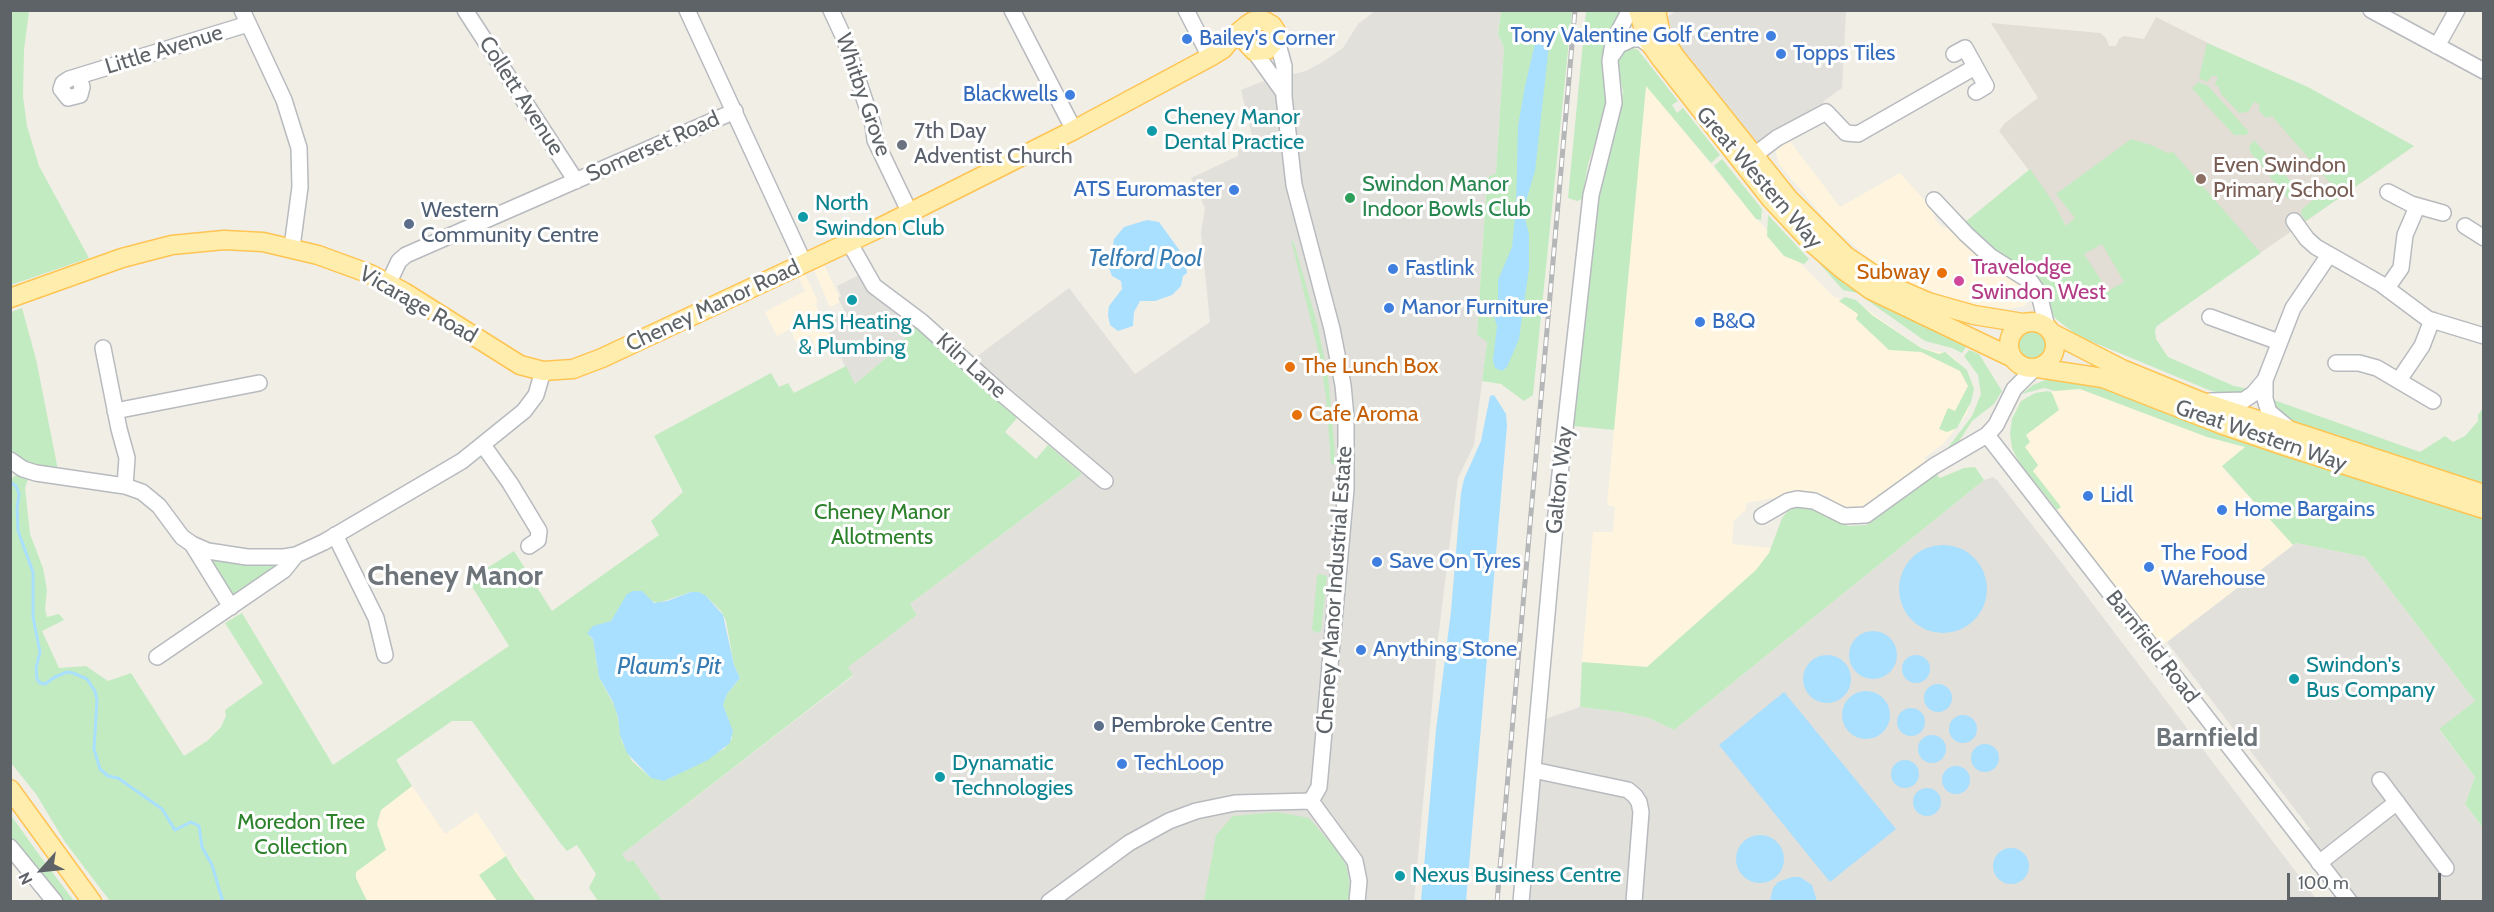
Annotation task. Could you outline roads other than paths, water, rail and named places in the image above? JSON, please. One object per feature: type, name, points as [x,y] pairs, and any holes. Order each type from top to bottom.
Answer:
[{"type":"main road","points":[[1276,34],[1265,21],[1253,20],[1243,37],[1251,49],[1267,50],[1276,34],[1280,10]]},
{"type":"main road","name":"Great Western Way","points":[[1638,10],[1643,29],[1674,55],[1753,156],[1818,231],[1846,256],[1903,292],[1938,306],[1974,315],[2026,322]]},
{"type":"main road","name":"Great Western Way","points":[[1656,10],[1656,39],[1770,198],[1827,256],[1871,290],[2014,359]]},
{"type":"main road","name":"Cheney Manor Road","points":[[543,371],[559,371],[588,364],[910,213],[1074,130],[1216,53],[1253,20]]},
{"type":"main road","name":"Cheney Manor Road","points":[[1216,53],[1251,49]]},
{"type":"main road","name":"Vicarage Road","points":[[10,298],[122,258],[172,245],[224,240],[263,242],[291,247],[352,267],[388,284],[504,357],[520,365],[543,371]]},
{"type":"main road","points":[[2026,322],[2038,322],[2050,330],[2056,343],[2053,356],[2044,365],[2036,368],[2024,367],[2014,359],[2010,352],[2009,338],[2017,326],[2026,322]]},
{"type":"main road","name":"Great Western Way","points":[[2050,330],[2150,381],[2200,401],[2484,494]]},
{"type":"main road","name":"Great Western Way","points":[[2036,368],[2103,378],[2223,425],[2484,509]]},
{"type":"main road","points":[[10,789],[92,902]]},
{"type":"street","name":"Collett Avenue","points":[[465,10],[576,181]]},
{"type":"street","points":[[687,10],[804,263]]},
{"type":"street","name":"Whitby Grove","points":[[831,10],[844,38],[873,125],[875,140],[910,213]]},
{"type":"street","points":[[1012,10],[1074,130]]},
{"type":"street","points":[[1186,10],[1216,53]]},
{"type":"street","name":"Galton Way","points":[[1521,902],[1558,492],[1591,195],[1614,103],[1610,61],[1615,38],[1630,10]]},
{"type":"street","points":[[1610,61],[1619,45],[1627,40],[1656,39],[1667,10]]},
{"type":"street","points":[[2371,10],[2484,71]]},
{"type":"street","points":[[2437,46],[2457,10]]},
{"type":"street","points":[[245,17],[284,100],[299,148],[300,187],[291,247]]},
{"type":"street","name":"Little Avenue","points":[[79,76],[245,17]]},
{"type":"street","name":"Cheney Manor Industrial Estate","points":[[1276,34],[1284,66],[1284,93],[1298,205],[1326,305],[1343,385],[1347,443],[1346,489],[1319,784],[1311,801]]},
{"type":"street","points":[[1954,54],[1965,48],[1986,87],[1976,92]]},
{"type":"street","name":"Cheney Manor Industrial Estate","points":[[1251,49],[1284,93]]},
{"type":"street","points":[[1753,156],[1777,138],[1826,111],[1846,134],[1858,134],[1975,67]]},
{"type":"street","name":"Somerset Road","points":[[388,284],[399,261],[406,255],[735,111]]},
{"type":"street","points":[[2388,192],[2417,207],[2443,213]]},
{"type":"street","points":[[1934,200],[1944,217],[1990,256],[2031,282],[2038,290],[2040,305],[2050,330]]},
{"type":"street","points":[[2387,288],[2401,268],[2404,239],[2417,207]]},
{"type":"street","points":[[2294,221],[2307,239],[2329,255],[2387,288],[2432,320],[2483,335]]},
{"type":"street","points":[[2465,226],[2484,238]]},
{"type":"street","name":"Kiln Lane","points":[[849,242],[873,285],[927,326],[1105,481]]},
{"type":"street","points":[[2293,432],[2269,412],[2265,399],[2265,380],[2293,308],[2329,255]]},
{"type":"street","points":[[2026,322],[2040,305]]},
{"type":"street","points":[[2210,317],[2279,342]]},
{"type":"street","points":[[2399,380],[2422,346],[2432,320]]},
{"type":"street","points":[[103,348],[127,458],[125,486]]},
{"type":"street","points":[[2014,359],[2014,389]]},
{"type":"street","points":[[2336,363],[2368,365],[2399,380],[2415,392],[2433,401]]},
{"type":"street","points":[[1762,516],[1788,501],[1797,499],[1814,501],[1844,516],[1866,515],[1934,466],[1987,435],[1996,426],[2014,389],[2036,368]]},
{"type":"street","points":[[13,466],[36,474],[125,486],[153,499],[179,534],[192,544],[217,553],[275,558],[296,555],[426,484],[483,445],[530,404],[543,371]]},
{"type":"street","points":[[2200,401],[2244,400],[2253,394],[2265,380]]},
{"type":"street","points":[[115,411],[259,383]]},
{"type":"street","name":"Barnfield Road","points":[[1987,435],[2350,902]]},
{"type":"street","points":[[483,445],[510,483],[539,531],[538,540],[529,546]]},
{"type":"street","points":[[335,535],[376,618],[385,655]]},
{"type":"street","points":[[192,544],[231,607]]},
{"type":"street","points":[[157,657],[284,570],[296,555]]},
{"type":"street","points":[[1533,770],[1628,790],[1635,796],[1641,812],[1634,902]]},
{"type":"street","points":[[2380,780],[2446,868]]},
{"type":"street","points":[[1049,902],[1129,843],[1159,825],[1188,813],[1234,803],[1311,801],[1354,861],[1359,881],[1357,902]]},
{"type":"street","points":[[2319,863],[2397,802]]},
{"type":"street","points":[[10,847],[55,902]]},
{"type":"water","points":[[1538,31],[1545,33],[1549,45],[1535,171],[1523,211],[1529,234],[1529,268],[1519,339],[1507,367],[1502,371],[1495,368],[1493,360],[1497,326],[1493,314],[1498,305],[1498,280],[1512,247],[1516,208],[1518,126]]},
{"type":"water","name":"Telford Pool","points":[[1147,220],[1159,222],[1185,258],[1187,273],[1183,276],[1181,286],[1172,295],[1155,301],[1140,301],[1134,312],[1133,326],[1118,331],[1110,325],[1108,315],[1109,306],[1122,289],[1121,281],[1112,276],[1109,268],[1114,239],[1124,227]]},
{"type":"water","points":[[1494,395],[1506,414],[1507,426],[1466,901],[1421,901],[1461,493],[1464,479],[1481,441],[1490,396]]},
{"type":"water","points":[[1934,545],[1952,545],[1968,552],[1980,564],[1987,580],[1987,598],[1980,614],[1968,626],[1952,633],[1934,633],[1918,626],[1906,614],[1899,598],[1899,580],[1906,564],[1918,552]]},
{"type":"water","name":"Plaum's Pit","points":[[642,591],[654,603],[691,592],[699,592],[706,596],[723,615],[734,665],[740,678],[727,694],[723,705],[733,731],[730,743],[708,760],[664,781],[651,778],[627,753],[620,735],[613,702],[599,677],[593,639],[587,633],[593,626],[611,621],[627,594]]},
{"type":"water","points":[[1873,631],[1890,638],[1897,655],[1890,672],[1873,679],[1856,672],[1849,655],[1856,638]]},
{"type":"water","points":[[1827,655],[1844,662],[1851,679],[1844,696],[1827,703],[1810,696],[1803,679],[1810,662]]},
{"type":"water","points":[[1916,655],[1926,659],[1930,669],[1926,679],[1916,683],[1906,679],[1902,669],[1906,659]]},
{"type":"water","points":[[1938,684],[1948,688],[1952,698],[1948,708],[1938,712],[1928,708],[1924,698],[1928,688]]},
{"type":"water","points":[[1866,691],[1883,698],[1890,715],[1883,732],[1866,739],[1849,732],[1842,715],[1849,698]]},
{"type":"water","points":[[1784,692],[1896,829],[1830,882],[1719,745]]},
{"type":"water","points":[[1911,708],[1921,712],[1925,722],[1921,732],[1911,736],[1901,732],[1897,722],[1901,712]]},
{"type":"water","points":[[1963,715],[1973,719],[1977,729],[1973,739],[1963,743],[1953,739],[1949,729],[1953,719]]},
{"type":"water","points":[[1932,735],[1942,739],[1946,749],[1942,759],[1932,763],[1922,759],[1918,749],[1922,739]]},
{"type":"water","points":[[1985,744],[1995,748],[1999,758],[1995,768],[1985,772],[1975,768],[1971,758],[1975,748]]},
{"type":"water","points":[[1905,760],[1915,764],[1919,774],[1915,784],[1905,788],[1895,784],[1891,774],[1895,764]]},
{"type":"water","points":[[1956,766],[1966,770],[1970,780],[1966,790],[1956,794],[1946,790],[1942,780],[1946,770]]},
{"type":"water","points":[[1927,788],[1937,792],[1941,802],[1937,812],[1927,816],[1917,812],[1913,802],[1917,792]]},
{"type":"water","points":[[1760,835],[1777,842],[1784,859],[1777,876],[1760,883],[1743,876],[1736,859],[1743,842]]},
{"type":"water","points":[[2011,848],[2024,853],[2029,866],[2024,879],[2011,884],[1998,879],[1993,866],[1998,853]]},
{"type":"water","points":[[1800,877],[1812,885],[1817,901],[1770,901],[1773,888],[1778,882]]},
{"type":"waterway","points":[[10,482],[16,486],[19,494],[18,531],[33,572],[33,617],[40,652],[36,668],[37,679],[40,683],[45,684],[67,672],[87,679],[95,691],[97,700],[94,749],[100,769],[108,776],[118,778],[162,809],[175,830],[191,822],[199,826],[202,847],[212,865],[223,902]]},
{"type":"railway","points":[[1497,902],[1575,10]]},
{"type":"place","name":"Tony Valentine Golf Centre","points":[[1771,36]]},
{"type":"place","name":"Bailey's Corner","points":[[1187,39]]},
{"type":"place","name":"Topps Tiles","points":[[1781,54]]},
{"type":"place","name":"Blackwells","points":[[1070,95]]},
{"type":"place","name":"Cheney Manor Dental Practice","points":[[1152,131]]},
{"type":"place","name":"7th Day Adventist Church","points":[[902,145]]},
{"type":"place","name":"Even Swindon Primary School","points":[[2201,179]]},
{"type":"place","name":"ATS Euromaster","points":[[1234,190]]},
{"type":"place","name":"Swindon Manor Indoor Bowls Club","points":[[1350,198]]},
{"type":"place","name":"North Swindon Club","points":[[803,217]]},
{"type":"place","name":"Western Community Centre","points":[[409,224]]},
{"type":"place","name":"Fastlink","points":[[1393,269]]},
{"type":"place","name":"Subway","points":[[1942,273]]},
{"type":"place","name":"Travelodge Swindon West","points":[[1959,281]]},
{"type":"place","name":"AHS Heating & Plumbing","points":[[852,300]]},
{"type":"place","name":"Manor Furniture","points":[[1389,308]]},
{"type":"place","name":"B&Q","points":[[1700,322]]},
{"type":"place","name":"The Lunch Box","points":[[1290,367]]},
{"type":"place","name":"Cafe Aroma","points":[[1297,415]]},
{"type":"place","name":"Lidl","points":[[2088,496]]},
{"type":"place","name":"Home Bargains","points":[[2222,510]]},
{"type":"place","name":"Save On Tyres","points":[[1377,562]]},
{"type":"place","name":"The Food Warehouse","points":[[2149,567]]},
{"type":"place","name":"Anything Stone","points":[[1361,650]]},
{"type":"place","name":"Swindon's Bus Company","points":[[2294,679]]},
{"type":"place","name":"Pembroke Centre","points":[[1099,726]]},
{"type":"place","name":"TechLoop","points":[[1122,764]]},
{"type":"place","name":"Dynamatic Technologies","points":[[940,777]]},
{"type":"place","name":"Nexus Business Centre","points":[[1400,876]]},
{"type":"district","name":"Cheney Manor","points":[[455,577]]},
{"type":"district","name":"Barnfield","points":[[2207,738]]},
{"type":"park label","name":"Cheney Manor Allotments","points":[[882,526]]},
{"type":"park label","name":"Moredon Tree Collection","points":[[301,836]]}]
